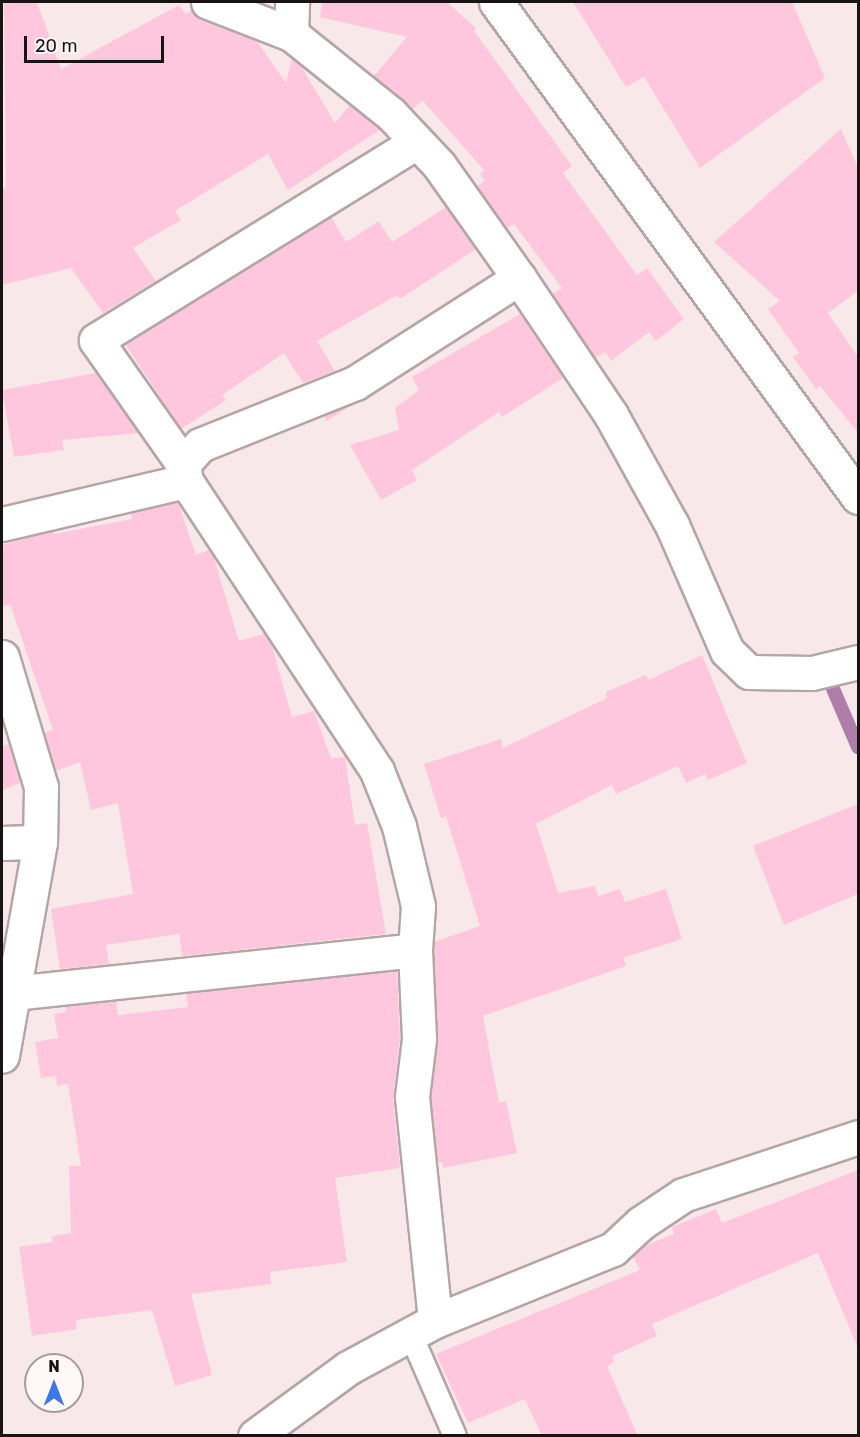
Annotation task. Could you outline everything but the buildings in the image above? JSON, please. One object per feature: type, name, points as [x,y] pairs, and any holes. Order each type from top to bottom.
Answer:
[{"type":"street","points":[[208,2],[291,34],[391,114],[439,165],[519,278],[611,415],[672,525],[727,651],[749,672],[812,673],[858,662]]},
{"type":"street","points":[[291,34],[292,2]]},
{"type":"street","points":[[496,2],[858,496]]},
{"type":"street","points":[[417,142],[96,340],[185,472],[377,771],[399,826],[418,906],[415,950],[419,1039],[412,1097],[423,1328]]},
{"type":"street","points":[[2,524],[185,472],[200,445],[355,383],[519,278]]},
{"type":"street","points":[[2,657],[40,787],[40,842],[2,1056]]},
{"type":"street","points":[[2,843],[40,842]]},
{"type":"street","points":[[13,993],[415,950]]},
{"type":"street","points":[[255,1436],[348,1368],[423,1328],[613,1249],[640,1223],[683,1195],[858,1137]]},
{"type":"lane","points":[[423,1328],[454,1436]]},
{"type":"waterway","points":[[825,670],[858,747]]}]
